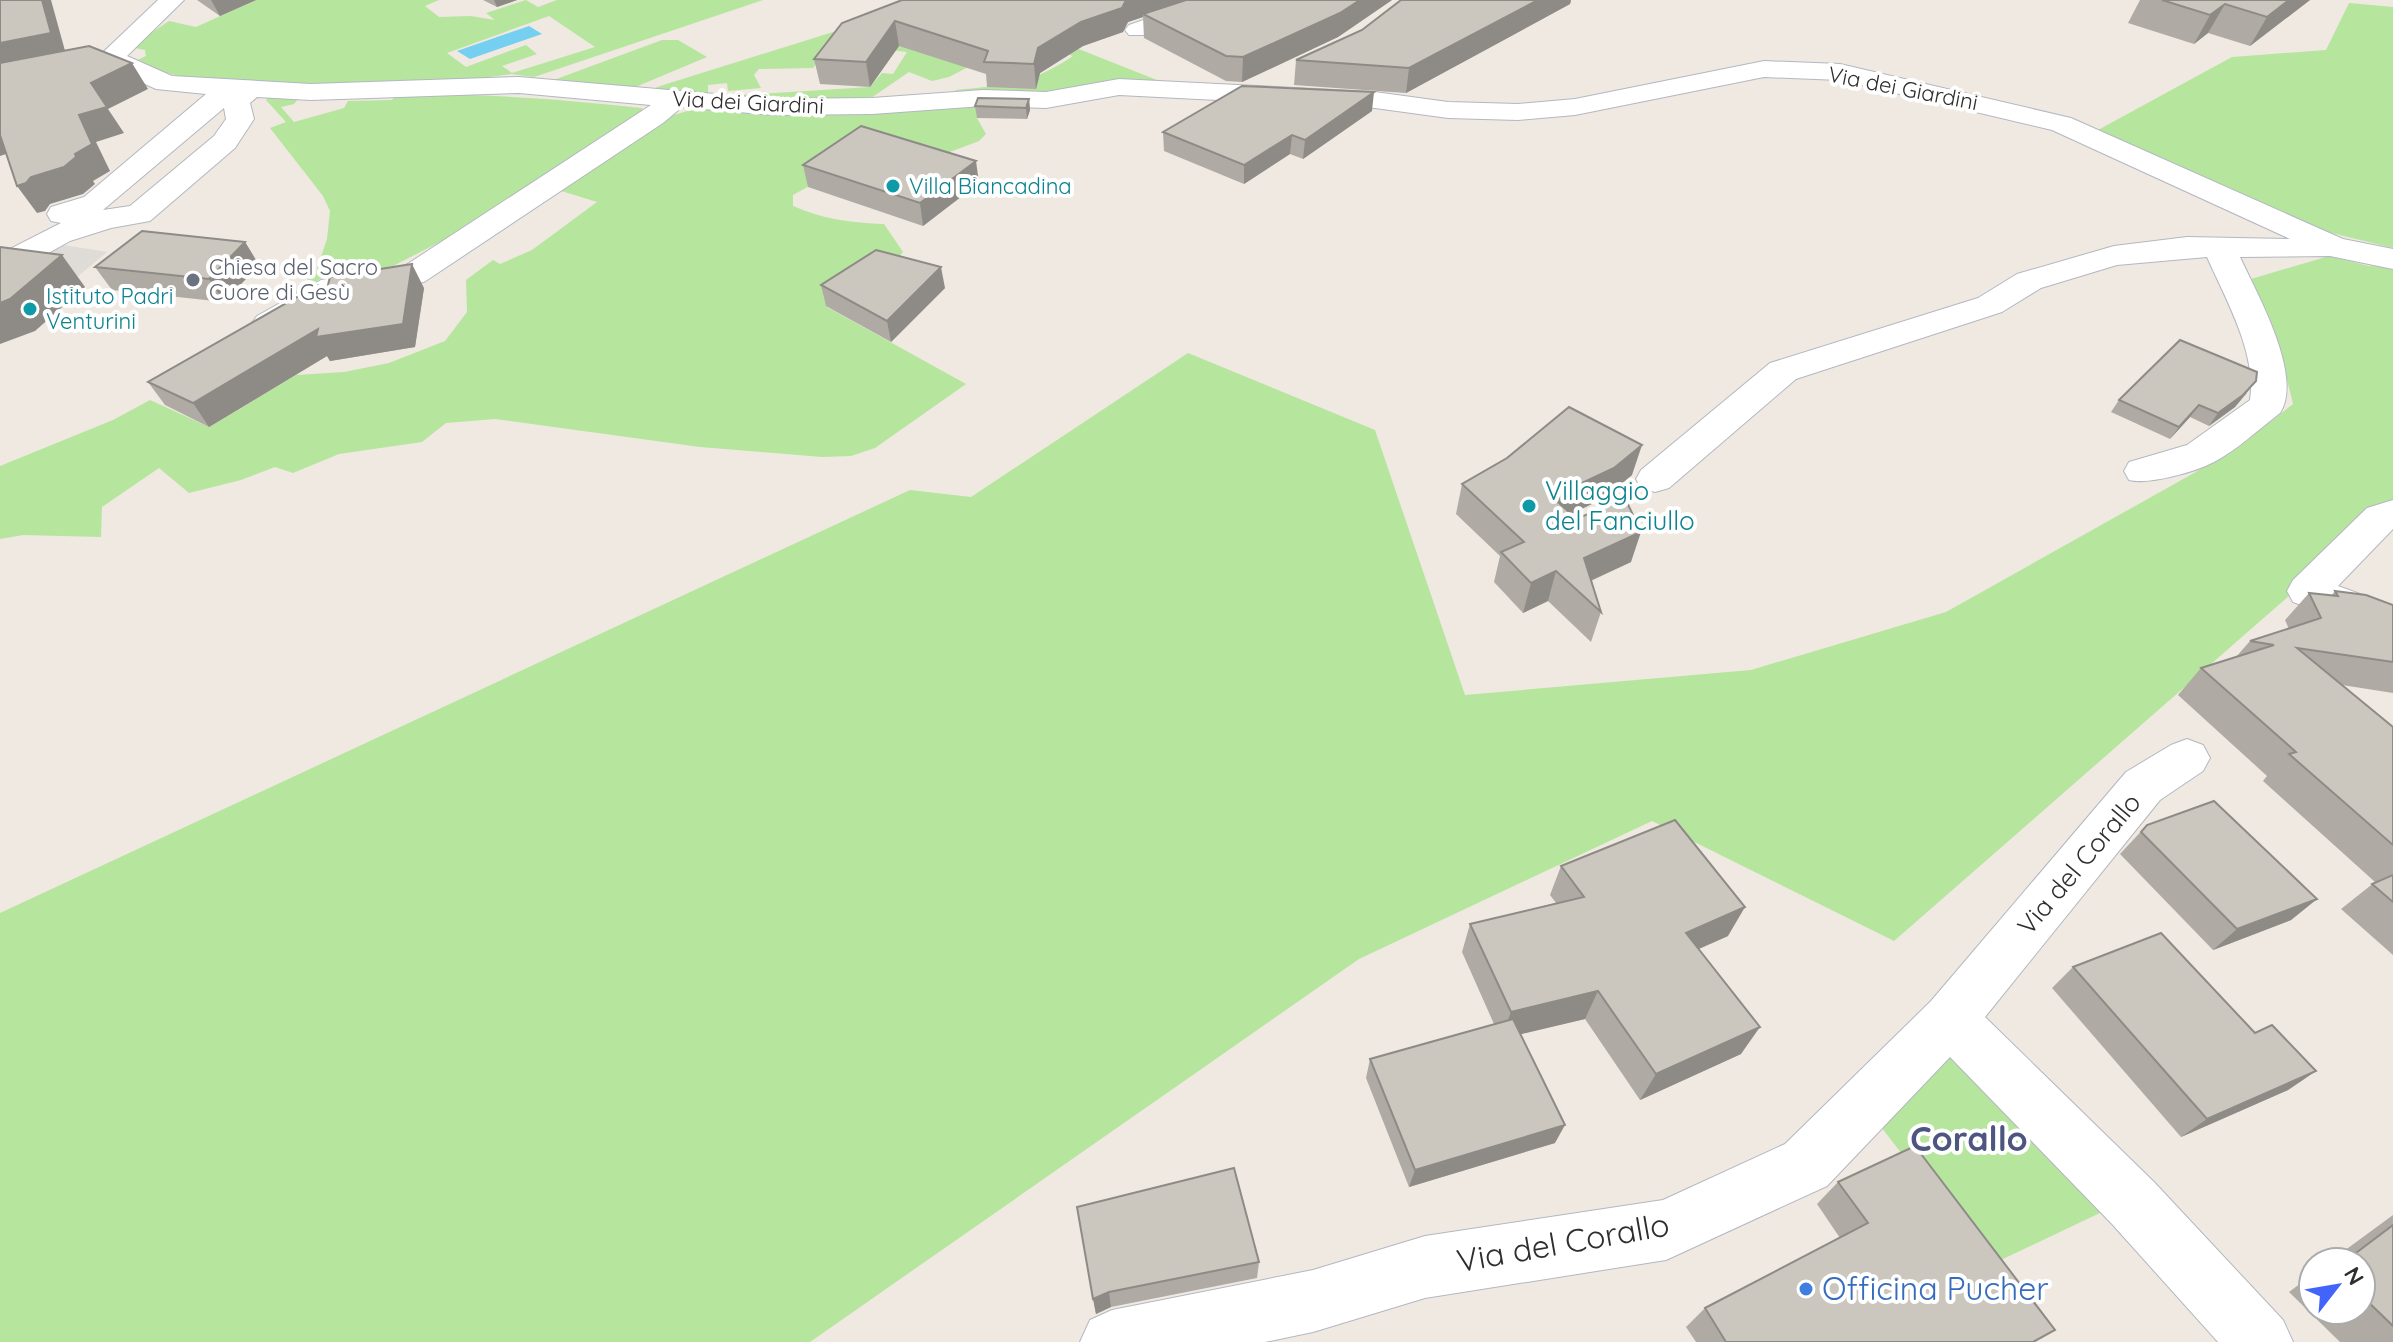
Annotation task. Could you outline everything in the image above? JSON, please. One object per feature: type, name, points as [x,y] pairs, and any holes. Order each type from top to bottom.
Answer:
[{"type":"street","points":[[110,58],[172,0]]},
{"type":"street","points":[[1138,30],[1225,0]]},
{"type":"street","points":[[81,64],[146,54]]},
{"type":"street","name":"Via dei Giardini","points":[[110,58],[166,83],[311,92],[519,85],[774,107],[872,106],[983,98],[1046,100],[1119,87],[1375,100],[1448,110],[1518,112],[1575,107],[1764,69],[1840,72],[2061,124],[2332,246],[2350,253],[2393,259]]},
{"type":"street","name":"Via dei Giardini","points":[[1243,95],[1293,72]]},
{"type":"street","points":[[0,234],[95,203],[185,123],[241,87]]},
{"type":"street","points":[[0,267],[59,234],[106,219],[139,214],[225,142],[240,119],[236,101],[241,87]]},
{"type":"street","points":[[254,332],[333,287],[412,275],[653,117],[675,99]]},
{"type":"street","points":[[1655,479],[1783,371],[1990,305],[2029,281],[2114,256],[2187,247],[2318,251],[2332,246]]},
{"type":"street","points":[[2143,471],[2200,454],[2267,405],[2271,378],[2250,317],[2219,247]]},
{"type":"street","points":[[2393,513],[2381,517],[2308,591],[2393,623]]},
{"type":"street","name":"Via del Corallo","points":[[1112,1342],[1313,1301],[1425,1267],[1666,1230],[1806,1165],[1950,1019],[2143,786],[2187,758]]},
{"type":"street","points":[[1950,1019],[2133,1203],[2261,1342]]},
{"type":"green space","points":[[256,0],[439,0],[425,6],[439,17],[471,16],[495,20],[486,13],[526,0],[538,7],[557,0],[763,0],[534,77],[511,74],[475,79],[322,85],[179,76],[129,64],[146,56],[145,50],[130,47],[169,21],[196,27]],"holes":[[[549,16],[595,47],[512,73],[502,66],[537,54],[526,45],[466,67],[447,53]]]},
{"type":"green space","points":[[2349,3],[2393,7],[2393,248],[2307,227],[2098,130],[2232,57],[2326,50]]},
{"type":"green space","points":[[1005,20],[1162,82],[1041,95],[951,97],[956,90],[1004,85],[1030,78],[1073,56],[1022,39],[949,77],[932,81],[909,72],[868,100],[732,100],[741,95],[870,87],[882,73],[893,74],[907,52],[866,47],[821,57],[813,68],[759,69],[754,75],[761,88],[728,91],[727,83],[708,85],[708,93],[652,92],[657,87],[865,22]]},
{"type":"green space","points":[[662,40],[678,40],[707,57],[626,91],[551,81]]},
{"type":"green space","points":[[271,94],[302,94],[294,104],[281,107],[294,122],[344,108],[348,101],[392,100],[396,95],[489,96],[580,102],[642,108],[643,116],[473,225],[393,266],[337,277],[326,275],[237,333],[298,289],[316,272],[327,239],[330,211],[323,196],[270,128],[286,122],[266,100]]},
{"type":"green space","points":[[979,105],[977,118],[986,134],[979,141],[918,164],[811,185],[793,195],[793,206],[815,214],[884,224],[903,252],[895,261],[827,307],[966,384],[875,448],[851,456],[822,457],[700,447],[495,419],[446,423],[422,442],[339,454],[293,473],[275,467],[241,480],[189,493],[159,468],[102,507],[101,537],[23,535],[0,539],[0,466],[113,420],[150,400],[209,427],[296,375],[344,372],[389,363],[445,341],[467,312],[466,280],[493,260],[500,264],[532,250],[597,202],[555,189],[664,118],[694,109],[823,112]]},
{"type":"green space","points":[[2329,256],[2369,266],[2393,267],[2393,499],[2306,581],[1894,941],[1652,821],[1359,959],[810,1342],[0,1342],[0,913],[910,490],[971,497],[1188,353],[1375,430],[1465,695],[1751,670],[1946,612],[2194,473],[2239,446],[2293,404],[2281,355],[2251,279]]},
{"type":"green space","points":[[1952,1055],[2102,1212],[1988,1266],[1875,1119]]},
{"type":"shaded area","points":[[58,244],[107,252],[70,283],[12,275]]},
{"type":"water","points":[[529,26],[542,34],[470,59],[457,51]]},
{"type":"building","points":[[0,0],[42,0],[51,33],[0,43]]},
{"type":"building","points":[[902,0],[1126,0],[1122,8],[1081,22],[1038,48],[1034,64],[984,62],[988,51],[895,21],[866,62],[814,59],[842,23]]},
{"type":"building","points":[[1186,0],[1360,0],[1340,13],[1243,57],[1226,56],[1143,14]]},
{"type":"building","points":[[1401,0],[1538,0],[1409,68],[1296,60],[1362,30]]},
{"type":"building","points":[[2162,0],[2289,0],[2267,17],[2225,4],[2210,15]]},
{"type":"building","points":[[89,46],[132,63],[91,83],[107,107],[79,115],[92,144],[75,154],[76,157],[64,167],[31,177],[17,186],[0,135],[0,63]]},
{"type":"building","points":[[1242,86],[1374,92],[1305,140],[1292,135],[1244,165],[1163,132]]},
{"type":"building","points":[[978,98],[1029,99],[1026,108],[975,106]]},
{"type":"building","points":[[861,126],[976,161],[920,203],[803,165]]},
{"type":"building","points":[[142,231],[245,242],[209,279],[95,267]]},
{"type":"building","points":[[0,247],[62,255],[10,299],[0,303]]},
{"type":"building","points":[[876,250],[941,267],[887,321],[821,285]]},
{"type":"building","points":[[412,264],[403,324],[316,337],[318,329],[193,403],[148,382],[318,285],[325,297],[330,277]]},
{"type":"building","points":[[2180,340],[2257,372],[2256,381],[2243,395],[2218,413],[2199,405],[2179,427],[2119,400]]},
{"type":"building","points":[[1569,407],[1642,445],[1614,468],[1552,497],[1568,511],[1572,521],[1625,498],[1641,532],[1584,558],[1601,612],[1556,571],[1531,583],[1501,552],[1524,542],[1462,484],[1507,458]]},
{"type":"building","points":[[2335,591],[2366,595],[2393,605],[2393,662],[2297,648],[2393,727],[2393,845],[2289,754],[2296,752],[2201,668],[2274,645],[2250,641],[2321,618],[2309,593],[2338,596]]},
{"type":"building","points":[[2214,801],[2317,899],[2237,929],[2141,832],[2147,825]]},
{"type":"building","points":[[1675,820],[1745,907],[1686,933],[1760,1027],[1656,1074],[1598,991],[1511,1012],[1470,924],[1584,897],[1561,866]]},
{"type":"building","points":[[2393,875],[2393,902],[2372,884]]},
{"type":"building","points":[[2161,933],[2255,1033],[2272,1025],[2316,1071],[2207,1119],[2073,967]]},
{"type":"building","points":[[1513,1019],[1565,1125],[1415,1170],[1370,1059]]},
{"type":"building","points":[[1915,1146],[2055,1330],[2033,1342],[1726,1342],[1705,1308],[1868,1223],[1838,1182]]},
{"type":"building","points":[[1234,1168],[1259,1262],[1109,1292],[1093,1299],[1077,1207]]},
{"type":"building","points":[[2393,1225],[2393,1326],[2377,1310],[2377,1246],[2365,1246]]},
{"type":"place","name":"Villa Biancadina","points":[[893,186]]},
{"type":"place","name":"Chiesa del Sacro Cuore di Gesù","points":[[193,280]]},
{"type":"place","name":"Istituto Padri Venturini","points":[[30,309]]},
{"type":"place","name":"Villaggio del Fanciullo","points":[[1529,506]]},
{"type":"place","name":"Officina Pucher","points":[[1806,1289]]},
{"type":"district","name":"Corallo","points":[[1969,1139]]}]
